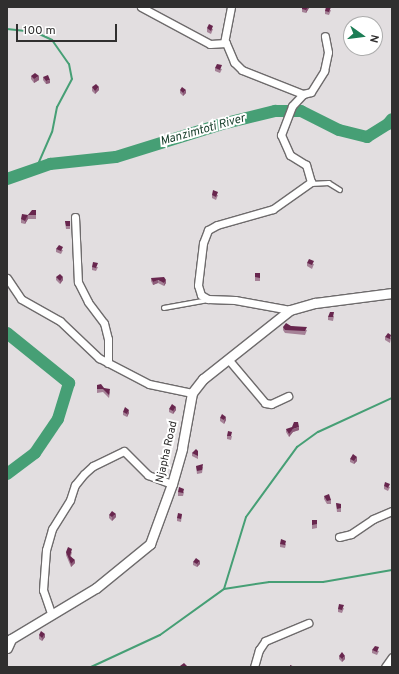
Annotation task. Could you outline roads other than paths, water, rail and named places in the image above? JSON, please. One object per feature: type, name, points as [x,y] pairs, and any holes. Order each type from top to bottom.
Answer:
[{"type":"street","points":[[141,7],[210,44],[224,43],[228,45],[234,62],[242,70],[303,94]]},
{"type":"street","points":[[224,43],[231,7]]},
{"type":"street","points":[[290,310],[235,300],[212,300],[201,295],[198,285],[203,243],[208,230],[217,225],[273,209],[286,202],[304,186],[311,182],[310,173],[306,165],[290,155],[285,148],[281,135],[292,106],[303,94],[311,92],[324,71],[328,52],[325,36]]},
{"type":"street","points":[[75,217],[78,282],[88,302],[104,323],[108,339],[108,363]]},
{"type":"street","points":[[7,278],[21,299],[60,320],[99,358],[149,384],[192,393],[228,359],[290,310],[315,303],[392,293]]},
{"type":"street","points":[[228,359],[265,403],[271,404],[288,396]]},
{"type":"street","name":"Njapha Road","points":[[7,648],[9,639],[96,588],[150,544],[172,484],[182,448],[192,393]]},
{"type":"street","points":[[51,613],[43,590],[46,550],[52,528],[70,500],[75,485],[84,474],[94,466],[124,451],[148,475],[172,484]]},
{"type":"street","points":[[339,537],[351,534],[373,519],[392,511]]},
{"type":"street","points":[[254,667],[256,657],[265,641],[308,623]]},
{"type":"street","points":[[385,667],[392,658]]},
{"type":"lane","points":[[304,186],[324,182],[333,184],[340,190]]},
{"type":"lane","points":[[164,308],[212,300]]},
{"type":"waterway","points":[[7,29],[35,32],[52,40],[69,64],[72,79],[57,107],[52,132],[36,169]]},
{"type":"waterway","name":"Manzimtoti River","points":[[7,179],[50,164],[116,157],[222,124],[275,111],[301,111],[339,130],[367,137],[388,124],[392,119]]},
{"type":"waterway","name":"Manzimtoti River","points":[[7,333],[69,383],[58,419],[35,453],[7,474]]},
{"type":"waterway","points":[[91,667],[160,635],[224,589],[246,517],[297,447],[318,432],[392,398]]},
{"type":"waterway","points":[[224,589],[269,582],[323,582],[392,570]]}]
